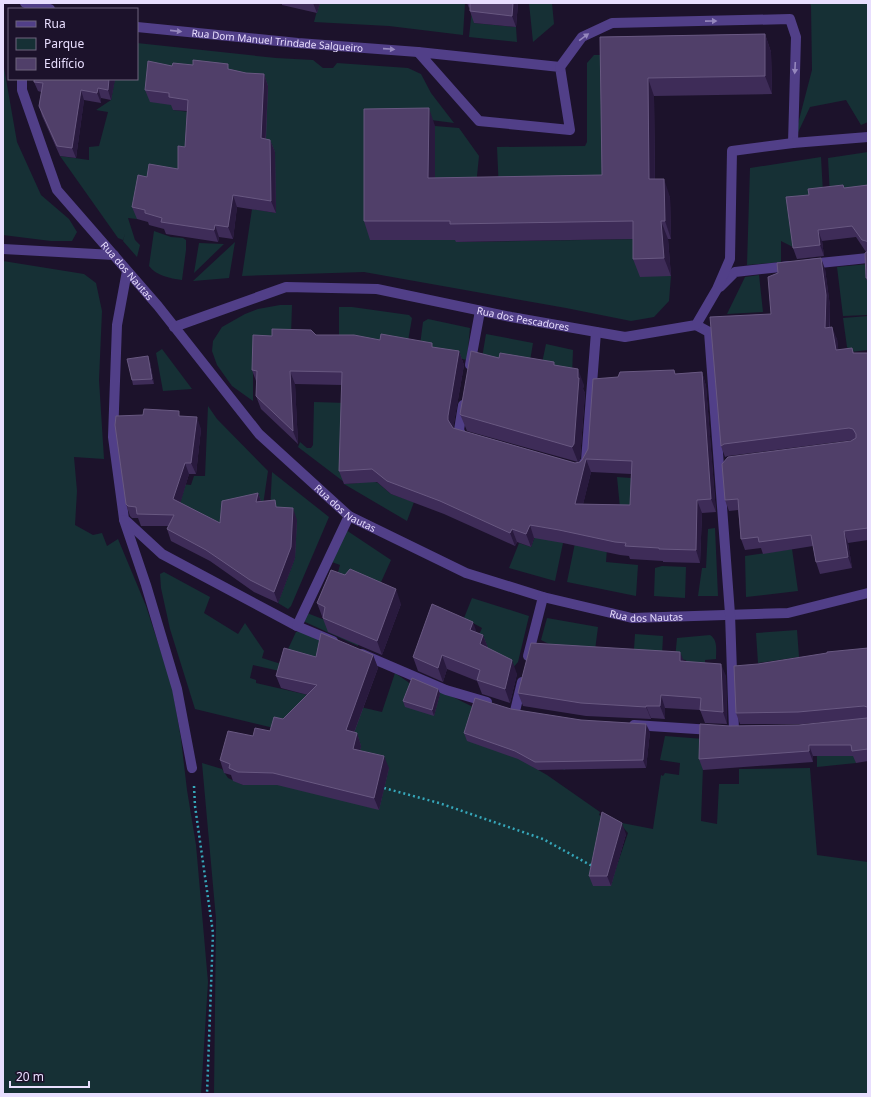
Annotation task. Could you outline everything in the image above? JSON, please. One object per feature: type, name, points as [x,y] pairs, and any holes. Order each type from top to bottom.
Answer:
[{"type":"street","points":[[25,3],[46,8]]},
{"type":"street","points":[[418,52],[479,122],[570,130],[560,67],[582,37],[612,23],[790,19],[796,37],[792,143]]},
{"type":"street","name":"Rua Dom Manuel Trindade Salgueiro","points":[[138,27],[298,43],[418,52],[560,67]]},
{"type":"street","name":"Rua dos Nautas","points":[[22,80],[22,90],[57,190],[127,270],[259,434],[349,516],[466,573],[543,597],[632,618],[788,613],[868,593]]},
{"type":"street","points":[[624,725],[730,731],[730,614],[709,332],[696,325],[717,289],[730,259],[732,151],[792,143],[868,137]]},
{"type":"street","points":[[3,249],[114,255]]},
{"type":"street","points":[[717,289],[735,272],[868,258]]},
{"type":"street","points":[[127,270],[117,325],[113,437],[124,519],[146,585],[177,689],[192,768]]},
{"type":"street","name":"Rua dos Pescadores","points":[[174,327],[286,287],[377,289],[480,311],[625,337],[696,325]]},
{"type":"street","points":[[468,378],[480,311]]},
{"type":"street","points":[[573,468],[581,470],[586,461],[596,332]]},
{"type":"street","points":[[465,393],[459,430],[462,436],[477,440]]},
{"type":"street","points":[[720,473],[729,462]]},
{"type":"street","points":[[297,626],[349,516]]},
{"type":"street","points":[[124,519],[162,554],[297,626],[340,644]]},
{"type":"street","points":[[354,650],[446,690],[511,709],[525,669],[543,597]]},
{"type":"path","points":[[192,768],[195,806],[213,933],[207,1094]]},
{"type":"path","points":[[384,788],[439,803],[543,839],[597,868]]},
{"type":"green space","points":[[319,3],[465,3],[463,35],[389,26],[314,22]]},
{"type":"green space","points":[[529,3],[552,3],[554,24],[533,42]]},
{"type":"green space","points":[[810,3],[868,3],[868,122],[861,125],[846,100],[810,107],[793,143],[812,70]]},
{"type":"green space","points":[[472,10],[474,23],[516,27],[517,42],[469,37]]},
{"type":"green space","points":[[138,43],[276,58],[313,60],[323,68],[333,68],[337,63],[408,68],[421,74],[431,93],[454,123],[431,120],[371,128],[456,215],[457,242],[640,239],[671,276],[669,301],[654,317],[631,321],[364,272],[242,276],[252,209],[276,213],[249,147],[253,119],[173,105],[173,110],[197,113],[182,181],[143,187],[137,219],[128,218],[135,240],[140,245],[137,257],[123,241],[125,234],[123,240],[118,238],[60,156],[89,160],[89,147],[99,146],[108,112],[96,110],[111,100],[115,80],[138,80]]},
{"type":"green space","points":[[594,55],[607,55],[609,193],[499,191],[497,147],[585,146],[587,142],[587,63]]},
{"type":"green space","points":[[3,62],[17,142],[41,195],[69,219],[77,232],[72,241],[51,241],[3,235]]},
{"type":"green space","points":[[435,126],[459,128],[479,156],[475,196],[435,197]]},
{"type":"green space","points":[[868,152],[868,200],[830,196],[828,158]]},
{"type":"green space","points":[[821,157],[823,193],[795,248],[781,241],[781,262],[747,265],[750,168]]},
{"type":"green space","points":[[154,231],[186,240],[182,280],[160,274],[149,266]]},
{"type":"green space","points":[[235,242],[229,278],[193,281]]},
{"type":"green space","points":[[199,243],[224,244],[194,273]]},
{"type":"green space","points":[[3,261],[84,274],[96,283],[102,311],[99,380],[104,459],[74,457],[77,491],[75,525],[93,535],[102,533],[107,546],[118,539],[146,606],[172,686],[196,845],[208,982],[201,1094],[3,1094]]},
{"type":"green space","points":[[868,264],[868,315],[843,316],[837,267]]},
{"type":"green space","points":[[759,275],[763,312],[727,314],[745,277]]},
{"type":"green space","points":[[280,305],[292,305],[291,336],[253,343],[253,401],[232,386],[217,365],[212,351],[213,341],[222,327],[245,314],[258,309]]},
{"type":"green space","points":[[339,307],[352,307],[409,315],[412,318],[408,341],[339,374]]},
{"type":"green space","points":[[868,316],[868,350],[851,352],[847,347],[843,318]]},
{"type":"green space","points":[[428,319],[470,328],[467,360],[445,355],[420,345],[423,322]]},
{"type":"green space","points":[[486,334],[533,343],[529,367],[475,400]]},
{"type":"green space","points":[[546,344],[573,350],[572,375],[541,368]]},
{"type":"green space","points":[[162,349],[192,389],[163,391],[156,353]]},
{"type":"green space","points":[[314,402],[347,403],[344,482],[298,447],[300,442],[307,448],[311,448],[313,445]]},
{"type":"green space","points":[[208,406],[217,419],[268,471],[263,505],[224,535],[185,518],[170,483],[191,485],[194,476],[205,476]]},
{"type":"green space","points":[[272,472],[329,517],[291,606],[288,609],[278,603],[295,558],[270,512]]},
{"type":"green space","points":[[617,477],[631,478],[632,508],[620,508]]},
{"type":"green space","points":[[371,480],[378,483],[391,494],[414,502],[407,521],[344,484]]},
{"type":"green space","points":[[610,508],[606,562],[638,565],[636,596],[567,582],[582,509]]},
{"type":"green space","points":[[544,513],[560,542],[563,543],[555,581],[509,568],[519,543],[531,547]]},
{"type":"green space","points":[[715,528],[718,596],[698,596],[702,568],[706,568],[708,529]]},
{"type":"green space","points":[[346,530],[391,560],[377,591],[339,578],[341,573],[338,572],[340,565],[332,562]]},
{"type":"green space","points":[[792,549],[798,591],[746,597],[745,556]]},
{"type":"green space","points":[[662,566],[686,567],[685,598],[654,596],[655,568]]},
{"type":"green space","points":[[164,572],[210,597],[204,613],[238,634],[245,623],[264,651],[262,658],[281,664],[296,632],[302,631],[324,643],[320,672],[284,672],[253,665],[250,678],[256,680],[256,683],[382,712],[395,673],[408,682],[412,687],[439,690],[477,709],[566,742],[565,770],[552,765],[533,767],[600,812],[599,815],[607,819],[610,886],[628,833],[621,825],[622,823],[653,829],[661,775],[663,776],[665,773],[679,775],[680,763],[660,760],[665,736],[704,739],[701,821],[717,824],[719,784],[739,784],[739,769],[810,768],[817,855],[868,862],[868,1094],[214,1094],[216,919],[202,763],[222,769],[228,778],[243,785],[278,729],[195,709],[170,629],[161,588],[160,574]]},
{"type":"green space","points":[[472,598],[529,616],[518,662],[511,670],[475,644],[482,628],[464,618]]},
{"type":"green space","points":[[307,613],[361,634],[358,646],[303,621]]},
{"type":"green space","points":[[547,618],[598,627],[594,658],[551,645],[541,640]]},
{"type":"green space","points":[[797,630],[799,657],[758,663],[756,633]]},
{"type":"green space","points":[[635,634],[663,636],[662,655],[633,664]]},
{"type":"green space","points":[[710,635],[713,637],[715,642],[716,659],[705,660],[705,669],[687,668],[686,660],[675,659],[677,638]]},
{"type":"green space","points":[[817,735],[855,756],[856,763],[817,767]]},
{"type":"building","points":[[470,3],[513,3],[512,16],[470,11]]},
{"type":"building","points":[[765,34],[765,76],[648,78],[649,179],[664,179],[665,221],[661,221],[664,258],[633,259],[633,221],[450,224],[450,221],[364,221],[364,109],[429,108],[428,178],[602,175],[600,37]]},
{"type":"building","points":[[193,60],[228,64],[228,69],[246,73],[264,74],[261,138],[270,140],[271,201],[233,195],[228,227],[215,225],[214,230],[161,222],[162,218],[145,213],[145,210],[132,207],[138,175],[147,177],[149,164],[178,169],[178,146],[185,147],[188,100],[169,97],[169,93],[145,90],[148,61],[172,66],[173,63],[193,65]]},
{"type":"building","points":[[34,80],[109,80],[108,90],[98,88],[97,93],[81,90],[72,148],[57,146],[39,106],[43,83],[34,82]]},
{"type":"building","points":[[843,185],[844,188],[868,185],[868,242],[862,240],[852,226],[818,230],[820,245],[793,248],[786,197],[809,195],[808,189]]},
{"type":"building","points":[[868,251],[868,278],[866,278],[865,253]]},
{"type":"building","points":[[821,258],[826,295],[825,328],[832,327],[836,350],[852,348],[853,353],[868,353],[868,528],[844,531],[848,557],[816,562],[811,535],[759,542],[758,537],[741,539],[738,499],[725,500],[722,464],[728,457],[851,441],[856,438],[856,434],[853,429],[849,428],[724,444],[721,446],[710,317],[771,314],[768,277],[778,273],[777,263]]},
{"type":"building","points":[[272,329],[311,330],[316,335],[354,335],[380,340],[381,334],[432,343],[432,347],[459,351],[448,416],[448,420],[453,428],[575,463],[582,460],[588,449],[593,379],[618,377],[620,372],[674,370],[675,374],[702,372],[711,499],[697,500],[696,550],[625,546],[626,543],[530,525],[526,534],[512,529],[510,533],[440,501],[387,481],[372,469],[339,471],[342,372],[290,371],[293,431],[256,396],[257,371],[252,370],[253,335],[272,336]],"holes":[[[586,459],[632,461],[630,505],[575,504]]]},
{"type":"building","points":[[471,351],[499,358],[500,353],[554,362],[554,365],[578,369],[579,378],[574,444],[572,447],[461,415]]},
{"type":"building","points":[[148,356],[152,379],[132,380],[127,359]]},
{"type":"building","points":[[144,409],[179,411],[179,416],[197,417],[191,463],[185,463],[173,499],[220,523],[222,501],[258,493],[256,502],[275,500],[276,507],[293,508],[291,547],[274,592],[250,580],[206,550],[167,529],[174,515],[137,514],[136,507],[128,506],[126,504],[115,425],[116,416],[143,415]]},
{"type":"building","points":[[350,569],[396,589],[377,641],[323,618],[325,607],[317,603],[331,570],[345,575]]},
{"type":"building","points":[[432,604],[473,622],[470,630],[483,635],[480,644],[512,660],[505,689],[477,680],[480,670],[442,655],[438,668],[413,657]]},
{"type":"building","points":[[321,633],[373,655],[346,730],[357,733],[353,749],[384,756],[374,798],[273,773],[238,772],[229,768],[230,764],[220,760],[228,731],[253,736],[255,728],[270,731],[274,717],[283,719],[317,685],[276,676],[284,648],[316,657]]},
{"type":"building","points":[[531,643],[680,652],[680,661],[721,664],[723,712],[700,710],[701,698],[661,695],[660,706],[646,707],[581,703],[518,693]]},
{"type":"building","points":[[868,648],[868,708],[864,706],[798,712],[736,713],[734,666],[758,664],[827,652]]},
{"type":"building","points":[[412,678],[438,689],[432,710],[403,701]]},
{"type":"building","points":[[475,698],[511,709],[581,720],[646,724],[643,760],[535,762],[515,751],[464,733]]},
{"type":"building","points":[[868,717],[868,749],[852,751],[851,745],[809,745],[809,751],[699,759],[700,724],[730,726],[799,725]]},
{"type":"building","points":[[602,812],[622,823],[607,876],[589,876]]}]
